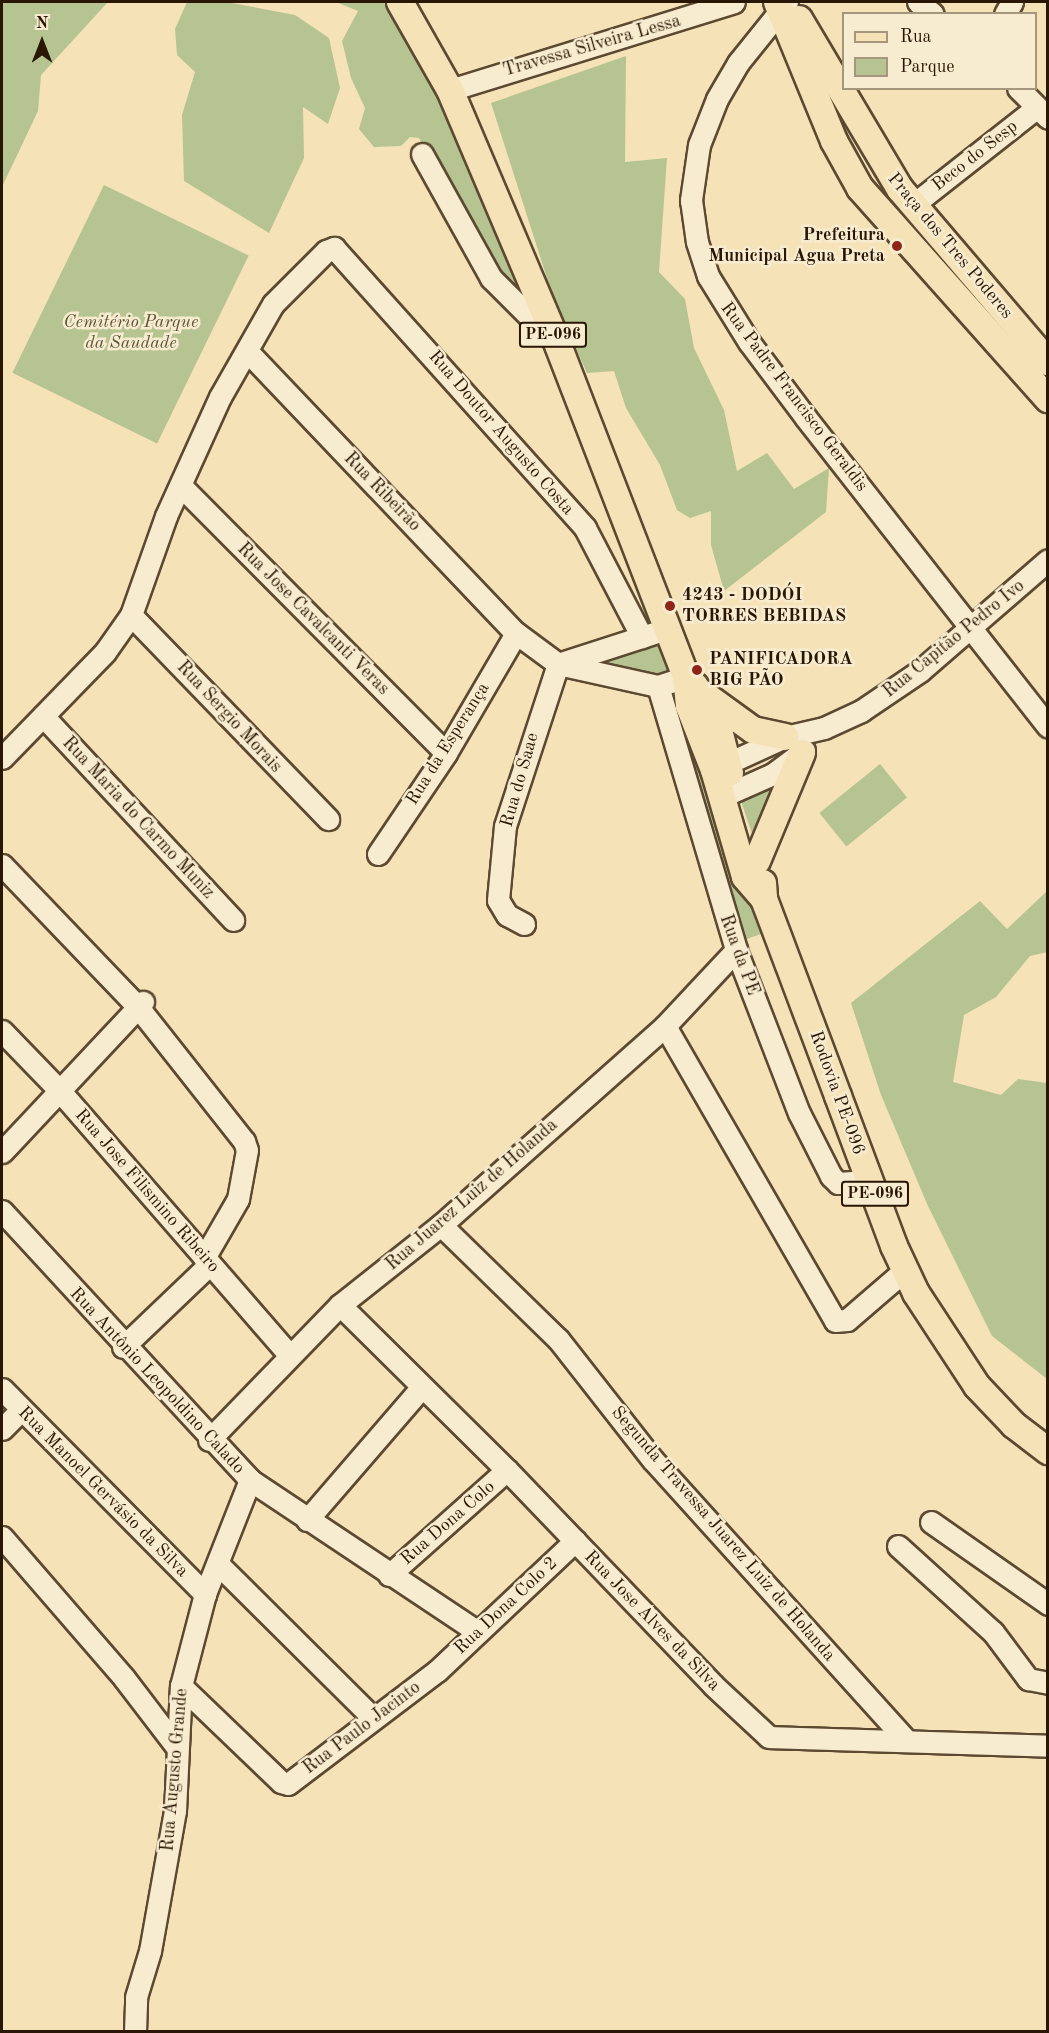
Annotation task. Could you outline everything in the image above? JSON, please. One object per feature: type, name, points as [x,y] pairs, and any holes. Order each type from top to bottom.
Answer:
[{"type":"main road","name":"PE-096","points":[[400,2],[450,90],[558,345],[653,634],[694,685],[720,734],[721,767],[745,877],[764,899]]},
{"type":"main road","name":"Praça dos Tres Poderes","points":[[782,3],[885,167],[1047,362]]},
{"type":"main road","name":"Praça dos Tres Poderes","points":[[782,3],[834,141],[860,188],[1047,399]]},
{"type":"main road","points":[[694,685],[753,730],[794,745],[757,861]]},
{"type":"main road","name":"PE-096","points":[[728,794],[757,861],[764,899]]},
{"type":"main road","name":"Rodovia PE-096","points":[[764,899],[905,1270],[977,1386],[1014,1425],[1047,1451]]},
{"type":"street","name":"Travessa Silveira Lessa","points":[[450,90],[734,2]]},
{"type":"street","points":[[918,2],[930,12]]},
{"type":"street","name":"Rua Padre Francisco Geraldis","points":[[782,3],[738,63],[717,99],[699,145],[691,200],[696,242],[708,276],[749,342],[1047,727]]},
{"type":"street","points":[[1020,90],[1042,113]]},
{"type":"street","name":"Beco do Sesp","points":[[914,204],[1042,113]]},
{"type":"street","points":[[422,154],[491,278],[558,345]]},
{"type":"street","name":"Rua Doutor Augusto Costa","points":[[247,351],[273,304],[326,251],[334,248],[585,528],[653,634]]},
{"type":"street","points":[[2,758],[105,652],[131,615],[181,486],[220,397],[247,351]]},
{"type":"street","name":"Rua Ribeirão","points":[[247,351],[516,633],[558,664]]},
{"type":"street","name":"Rua Jose Cavalcanti Veras","points":[[181,486],[446,753]]},
{"type":"street","name":"Rua Capitão Pedro Ivo","points":[[721,767],[794,745],[895,689],[971,629],[1047,560]]},
{"type":"street","name":"Rua Sergio Morais","points":[[131,615],[328,819]]},
{"type":"street","name":"Rua da Esperança","points":[[378,854],[446,753],[516,633]]},
{"type":"street","points":[[558,664],[653,634]]},
{"type":"street","points":[[558,664],[658,686],[694,685]]},
{"type":"street","name":"Rua do Saae","points":[[524,924],[507,915],[498,900],[505,826],[558,664]]},
{"type":"street","name":"Rua da PE","points":[[658,686],[736,950],[799,1113],[831,1176],[838,1183],[870,1181]]},
{"type":"street","name":"Rua Maria do Carmo Muniz","points":[[43,716],[233,920]]},
{"type":"street","name":"Rua Capitão Pedro Ivo","points":[[728,794],[772,774],[794,745]]},
{"type":"street","points":[[2,865],[140,1004],[244,1141],[247,1150],[238,1199],[207,1261],[123,1347]]},
{"type":"street","name":"Rua Juarez Luiz de Holanda","points":[[210,1440],[289,1355],[340,1305],[441,1225],[665,1026],[736,950]]},
{"type":"street","points":[[2,1152],[140,1004]]},
{"type":"street","points":[[665,1026],[836,1321],[839,1324],[847,1320],[905,1270]]},
{"type":"street","name":"Rua Jose Filismino Ribeiro","points":[[2,1032],[59,1090],[289,1355]]},
{"type":"street","name":"Rua Antônio Leopoldino Calado","points":[[2,1211],[123,1347],[250,1480],[389,1575],[478,1632]]},
{"type":"street","name":"Segunda Travessa Juarez Luiz de Holanda","points":[[441,1225],[558,1339],[652,1460],[904,1739]]},
{"type":"street","name":"Rua Jose Alves da Silva","points":[[340,1305],[421,1388],[507,1470],[712,1685],[769,1737],[904,1739],[1047,1746]]},
{"type":"street","points":[[307,1520],[421,1388]]},
{"type":"street","name":"Rua Manoel Gervásio da Silva","points":[[2,1389],[205,1594]]},
{"type":"street","points":[[2,1429],[21,1410]]},
{"type":"street","name":"Rua Dona Colo","points":[[389,1575],[507,1470]]},
{"type":"street","name":"Rua Augusto Grande","points":[[135,2031],[136,1997],[150,1951],[175,1811],[176,1746],[181,1686],[205,1594],[250,1480]]},
{"type":"street","points":[[931,1522],[1047,1604]]},
{"type":"street","points":[[2,1537],[124,1678],[176,1746]]},
{"type":"street","name":"Rua Dona Colo 2","points":[[437,1671],[575,1541]]},
{"type":"street","points":[[898,1546],[993,1632],[1028,1679],[1047,1683]]},
{"type":"street","points":[[218,1564],[374,1718]]},
{"type":"street","name":"Rua Paulo Jacinto","points":[[181,1686],[281,1782],[288,1784],[437,1671]]},
{"type":"green space","points":[[2,2],[108,2],[41,75],[38,111],[2,187]]},
{"type":"green space","points":[[187,2],[232,3],[295,15],[329,38],[340,88],[328,124],[303,107],[304,158],[269,233],[184,181],[182,115],[195,72],[177,55],[175,29]]},
{"type":"green space","points":[[336,2],[404,2],[532,307],[501,271],[419,138],[410,137],[401,146],[374,147],[359,129],[365,108],[351,78],[342,41],[358,11]]},
{"type":"green space","points":[[626,56],[625,162],[667,158],[659,272],[685,299],[694,348],[724,410],[737,471],[767,453],[794,489],[829,468],[826,512],[724,591],[711,545],[711,511],[690,518],[677,510],[660,465],[626,408],[614,371],[587,373],[554,300],[491,103]]},
{"type":"green space","name":"Cemitério Parque da Saudade","points":[[104,185],[249,256],[157,443],[12,373]]},
{"type":"green space","points":[[657,639],[671,678],[655,682],[591,661]]},
{"type":"green space","points":[[681,709],[761,934],[741,941],[668,714]]},
{"type":"green space","points":[[880,764],[907,797],[846,847],[819,813]]},
{"type":"green space","points":[[788,777],[757,848],[736,787]]},
{"type":"green space","points":[[1047,891],[1047,952],[1030,956],[996,997],[964,1015],[953,1082],[1001,1095],[1018,1079],[1047,1083],[1047,1379],[992,1336],[928,1206],[881,1095],[851,1003],[980,901],[1007,929]]},
{"type":"place","name":"Prefeitura Municipal Agua Preta","points":[[897,246]]},
{"type":"place","name":"4243 - DODÓI TORRES BEBIDAS","points":[[670,606]]},
{"type":"place","name":"PANIFICADORA BIG PÃO","points":[[697,670]]}]
